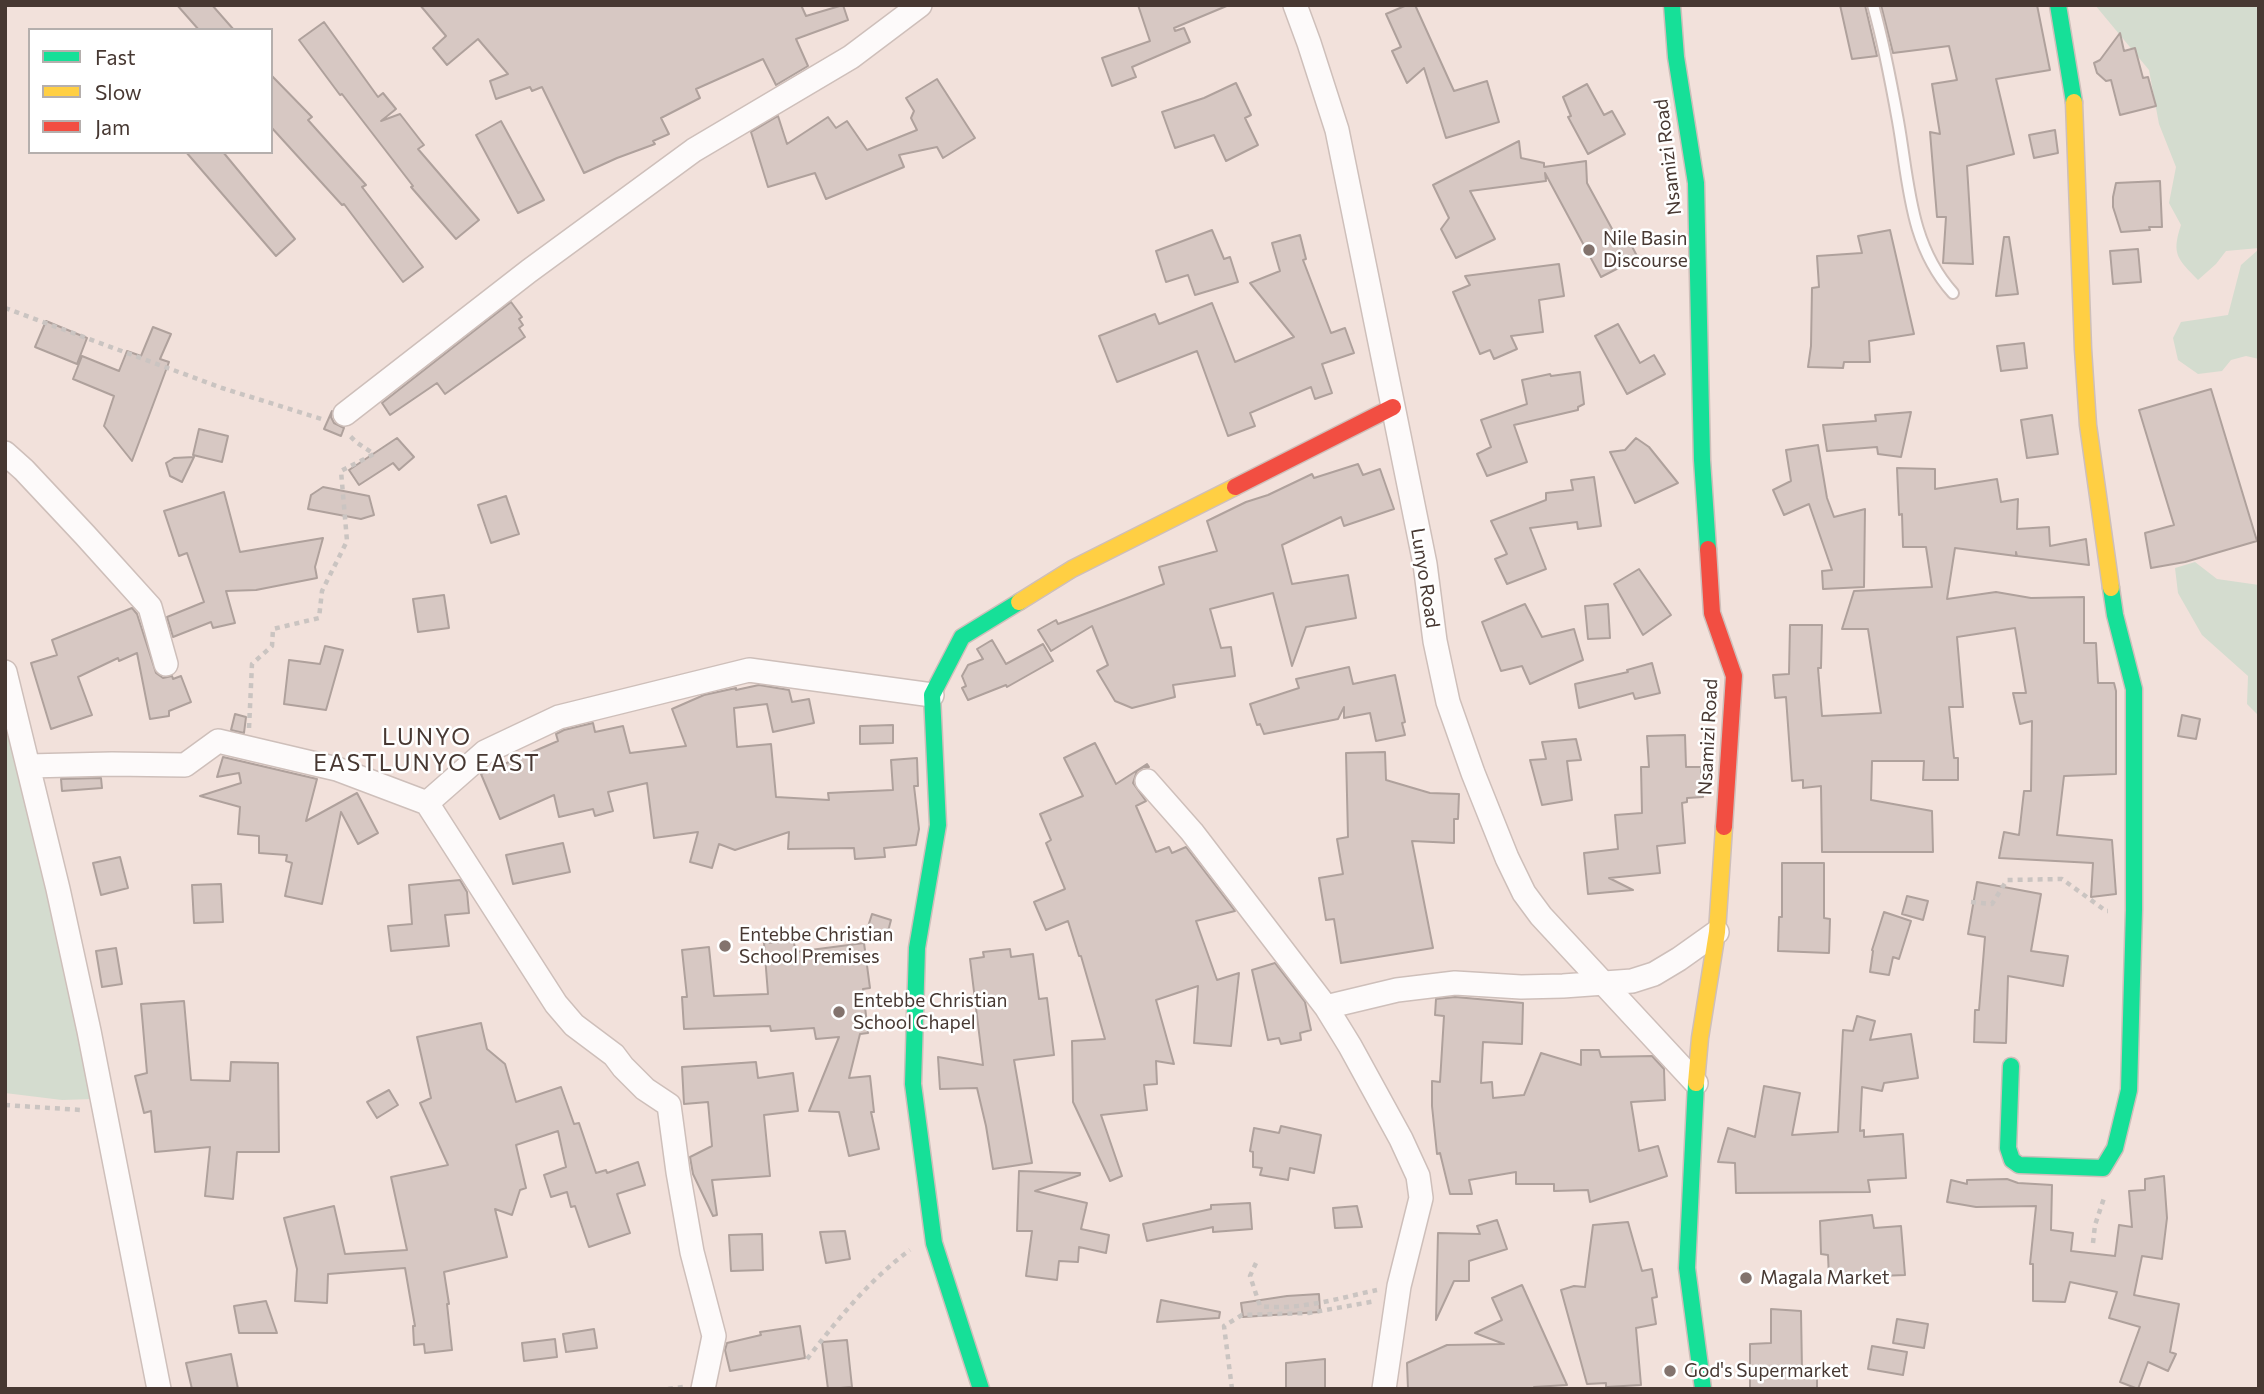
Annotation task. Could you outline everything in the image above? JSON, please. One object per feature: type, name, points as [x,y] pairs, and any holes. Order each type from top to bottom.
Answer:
[{"type":"street","points":[[341,422],[529,271],[694,150],[851,57],[920,5]]},
{"type":"street","name":"Lunyo Road","points":[[1295,5],[1337,130],[1425,564],[1434,641],[1448,702],[1473,773],[1524,893],[1541,916],[1696,1083]]},
{"type":"street","name":"Nsamizi Road","points":[[1672,5],[1676,57],[1696,183],[1702,460],[1712,613],[1734,676],[1717,932],[1700,1038],[1696,1083],[1687,1268],[1703,1389]]},
{"type":"street","points":[[2011,1066],[2008,1148],[2012,1160],[2019,1165],[2103,1168],[2115,1147],[2129,1090],[2134,910],[2134,690],[2115,615],[2088,425],[2075,110],[2058,5]]},
{"type":"street","points":[[981,1389],[934,1243],[912,1084],[917,948],[938,825],[932,695],[962,637],[1072,569],[1393,407]]},
{"type":"street","points":[[5,453],[24,470],[150,607],[166,664]]},
{"type":"street","points":[[427,803],[485,752],[559,717],[749,670],[932,695]]},
{"type":"street","points":[[5,672],[58,889],[159,1389]]},
{"type":"street","points":[[28,766],[185,765],[218,741],[337,769],[427,803],[556,1004],[574,1025],[614,1055],[623,1068],[645,1089],[669,1105],[692,1252],[714,1336],[703,1389]]},
{"type":"street","points":[[1147,780],[1192,832],[1326,1007],[1395,1127],[1418,1176],[1421,1198],[1398,1292],[1384,1389]]},
{"type":"street","points":[[1326,1007],[1397,990],[1455,983],[1521,987],[1632,981],[1654,974],[1679,960],[1717,932]]},
{"type":"lane","points":[[1873,5],[1890,79],[1915,226],[1938,277],[1953,293]]},
{"type":"path","points":[[5,308],[222,388],[341,422],[356,442],[374,454],[341,471],[347,541],[322,592],[319,618],[273,629],[272,646],[252,664],[248,748]]},
{"type":"path","points":[[1970,902],[1992,904],[2007,880],[2062,879],[2106,911],[2134,910]]},
{"type":"path","points":[[5,1105],[62,1110],[104,1110]]},
{"type":"path","points":[[807,1359],[846,1309],[891,1264],[917,1245],[934,1243]]},
{"type":"path","points":[[1256,1263],[1250,1276],[1260,1306],[1276,1308],[1398,1292]]},
{"type":"path","points":[[1232,1389],[1224,1326],[1242,1315],[1309,1313],[1398,1292]]},
{"type":"shaded area","points":[[2095,5],[2259,5],[2259,248],[2226,251],[2198,280],[2178,256],[2177,243],[2181,225],[2169,203],[2176,167],[2159,124],[2149,70]]},
{"type":"shaded area","points":[[2259,249],[2259,359],[2246,356],[2231,360],[2222,371],[2198,374],[2178,360],[2173,338],[2181,322],[2228,315],[2241,265]]},
{"type":"shaded area","points":[[2195,562],[2217,579],[2259,585],[2259,716],[2247,704],[2248,676],[2202,635],[2178,593],[2175,568]]},
{"type":"shaded area","points":[[5,664],[93,1099],[62,1100],[5,1093]]},
{"type":"building","points":[[177,5],[212,5],[232,28],[197,28]]},
{"type":"building","points":[[420,5],[801,5],[806,16],[843,5],[848,20],[796,39],[808,66],[776,85],[763,59],[696,89],[700,98],[661,118],[669,134],[653,141],[655,144],[584,173],[542,87],[532,91],[530,87],[496,99],[490,81],[508,74],[478,39],[447,65],[433,48],[446,36]]},
{"type":"building","points":[[1138,5],[1229,5],[1174,28],[1175,31],[1184,28],[1190,42],[1132,67],[1136,77],[1112,86],[1102,58],[1150,41]]},
{"type":"building","points":[[1407,5],[1415,5],[1454,91],[1487,81],[1499,122],[1446,138],[1424,68],[1407,83],[1392,51],[1401,47],[1386,14]]},
{"type":"building","points":[[1840,5],[1865,5],[1877,56],[1852,59]]},
{"type":"building","points":[[1881,5],[2037,5],[2050,70],[1996,79],[2014,154],[1967,166],[1973,264],[1943,263],[1946,217],[1937,217],[1930,132],[1940,134],[1932,84],[1957,80],[1949,46],[1893,53]]},
{"type":"building","points":[[324,22],[378,97],[383,93],[396,109],[381,121],[400,114],[424,145],[418,149],[479,220],[456,239],[411,187],[413,186],[299,40]]},
{"type":"building","points":[[2120,33],[2124,51],[2135,48],[2143,78],[2148,77],[2156,106],[2120,115],[2111,80],[2106,81],[2097,73],[2094,63],[2100,60]]},
{"type":"building","points":[[273,77],[312,117],[308,120],[366,185],[362,187],[423,267],[403,282],[344,204],[342,205],[273,129]]},
{"type":"building","points":[[937,79],[975,138],[943,158],[937,147],[899,155],[904,167],[826,199],[815,173],[768,187],[751,132],[778,116],[787,144],[828,117],[836,128],[847,121],[867,150],[917,130],[911,118],[914,111],[906,98]]},
{"type":"building","points":[[1236,83],[1251,115],[1245,118],[1258,145],[1226,161],[1214,135],[1175,148],[1162,112],[1204,98]]},
{"type":"building","points":[[1587,84],[1604,115],[1612,111],[1625,134],[1588,154],[1568,117],[1571,116],[1563,97]]},
{"type":"building","points":[[501,121],[544,200],[518,213],[476,135]]},
{"type":"building","points":[[2055,130],[2058,153],[2034,158],[2029,135]]},
{"type":"building","points":[[1519,141],[1521,158],[1544,163],[1544,167],[1586,161],[1587,183],[1617,238],[1625,233],[1638,258],[1601,277],[1545,173],[1546,181],[1470,191],[1495,239],[1456,258],[1441,229],[1449,218],[1433,185]]},
{"type":"building","points":[[188,154],[225,154],[295,239],[276,256]]},
{"type":"building","points":[[2160,181],[2162,227],[2121,232],[2113,207],[2116,183]]},
{"type":"building","points":[[1212,230],[1224,259],[1230,257],[1238,282],[1195,295],[1188,275],[1166,282],[1156,251]]},
{"type":"building","points":[[1890,230],[1914,334],[1869,341],[1870,362],[1844,362],[1843,368],[1808,367],[1812,288],[1819,287],[1817,256],[1862,253],[1858,236]]},
{"type":"building","points":[[1300,235],[1306,259],[1303,260],[1331,333],[1345,328],[1354,353],[1322,364],[1332,393],[1315,399],[1311,387],[1250,413],[1255,426],[1228,436],[1197,351],[1117,382],[1099,336],[1155,314],[1159,324],[1212,303],[1235,362],[1294,337],[1250,283],[1280,271],[1272,243]]},
{"type":"building","points":[[2004,237],[2009,237],[2018,294],[1996,296]]},
{"type":"building","points":[[2138,249],[2141,282],[2113,284],[2110,251]]},
{"type":"building","points":[[1559,264],[1564,296],[1539,300],[1543,332],[1511,336],[1517,349],[1494,359],[1490,350],[1480,354],[1453,292],[1470,285],[1465,276]]},
{"type":"building","points":[[511,302],[522,317],[519,319],[523,325],[519,328],[525,337],[445,394],[437,383],[390,415],[382,403]]},
{"type":"building","points":[[46,321],[87,338],[77,364],[35,347]]},
{"type":"building","points":[[1618,324],[1640,363],[1654,355],[1665,374],[1627,394],[1595,336]]},
{"type":"building","points":[[153,327],[171,334],[160,359],[169,362],[132,461],[104,426],[114,396],[73,379],[82,356],[119,371],[127,351],[141,356]]},
{"type":"building","points":[[2024,343],[2027,368],[2001,371],[1997,346]]},
{"type":"building","points":[[1580,372],[1584,404],[1578,407],[1578,410],[1514,425],[1527,462],[1487,476],[1477,454],[1491,447],[1481,420],[1527,404],[1522,380],[1550,374]]},
{"type":"building","points":[[2211,389],[2257,541],[2185,562],[2151,568],[2145,533],[2174,525],[2139,410]]},
{"type":"building","points":[[332,411],[334,423],[344,428],[341,436],[324,429]]},
{"type":"building","points":[[1911,412],[1901,457],[1878,454],[1877,447],[1827,451],[1823,425],[1876,421],[1875,415]]},
{"type":"building","points":[[2052,415],[2058,454],[2027,458],[2021,420]]},
{"type":"building","points":[[199,429],[228,436],[222,462],[193,455]]},
{"type":"building","points":[[397,438],[414,457],[399,470],[393,463],[359,485],[349,470]]},
{"type":"building","points":[[1636,438],[1649,447],[1678,483],[1635,503],[1610,452],[1625,450]]},
{"type":"building","points":[[1818,445],[1827,498],[1834,517],[1865,509],[1864,587],[1823,589],[1822,571],[1832,570],[1809,504],[1784,515],[1773,490],[1791,481],[1786,450]]},
{"type":"building","points":[[194,457],[182,482],[170,476],[166,463],[174,458]]},
{"type":"building","points":[[1358,464],[1363,475],[1380,469],[1394,509],[1344,526],[1341,517],[1282,545],[1292,584],[1348,575],[1356,618],[1306,627],[1292,666],[1273,593],[1210,609],[1221,648],[1231,647],[1235,676],[1173,685],[1175,697],[1132,708],[1115,701],[1097,671],[1108,665],[1092,626],[1051,651],[1038,630],[1056,620],[1058,624],[1164,584],[1159,567],[1217,551],[1207,521],[1312,474],[1314,478]]},
{"type":"building","points":[[1897,468],[1935,469],[1935,489],[1997,479],[2001,502],[2018,499],[2017,529],[2049,527],[2050,546],[2086,539],[2089,565],[2017,556],[2016,552],[2016,556],[1955,548],[1947,599],[1996,592],[2031,598],[2084,597],[2084,643],[2096,643],[2098,683],[2114,683],[2116,691],[2116,774],[2064,776],[2057,835],[2112,840],[2116,894],[2091,897],[2093,863],[1999,858],[2004,832],[2019,835],[2024,791],[2031,791],[2032,721],[2020,724],[2013,693],[2026,693],[2015,628],[1957,637],[1963,707],[1949,707],[1954,758],[1958,758],[1958,780],[1923,780],[1924,761],[1872,761],[1871,800],[1932,811],[1933,852],[1822,852],[1821,786],[1803,788],[1803,780],[1792,781],[1786,697],[1775,698],[1773,675],[1789,674],[1790,625],[1822,625],[1821,668],[1818,668],[1822,716],[1881,713],[1868,629],[1842,629],[1854,591],[1932,587],[1926,547],[1903,547]]},
{"type":"building","points":[[1594,477],[1601,526],[1578,529],[1577,522],[1530,528],[1546,569],[1507,584],[1495,559],[1507,554],[1491,521],[1546,500],[1546,493],[1573,490],[1571,480]]},
{"type":"building","points":[[323,487],[369,496],[374,515],[361,519],[308,509],[311,495]]},
{"type":"building","points":[[224,492],[240,552],[323,538],[315,567],[317,578],[256,590],[226,591],[235,623],[213,628],[211,622],[173,637],[167,617],[204,602],[187,553],[179,556],[164,511]]},
{"type":"building","points":[[506,496],[519,534],[491,543],[478,505]]},
{"type":"building","points":[[1639,569],[1671,615],[1643,635],[1614,584]]},
{"type":"building","points":[[444,595],[449,628],[418,632],[413,599]]},
{"type":"building","points":[[1525,604],[1542,637],[1574,629],[1583,660],[1530,684],[1522,666],[1501,671],[1482,622]]},
{"type":"building","points":[[1608,604],[1610,638],[1588,639],[1585,606]]},
{"type":"building","points":[[132,608],[137,614],[156,673],[163,678],[181,676],[191,702],[169,711],[169,716],[150,719],[137,653],[119,661],[118,658],[78,677],[92,715],[51,729],[31,663],[57,655],[52,640]]},
{"type":"building","points":[[992,640],[1006,664],[1043,644],[1053,661],[1007,687],[1006,685],[968,700],[962,688],[966,686],[962,676],[968,665],[983,659],[977,649]]},
{"type":"building","points":[[325,646],[343,650],[326,710],[284,704],[289,660],[320,664]]},
{"type":"building","points":[[1652,663],[1660,693],[1635,699],[1633,693],[1579,708],[1575,684],[1628,672],[1627,670]]},
{"type":"building","points":[[1349,667],[1353,684],[1395,675],[1405,722],[1402,723],[1405,735],[1376,741],[1370,713],[1344,718],[1344,707],[1338,719],[1264,734],[1260,724],[1257,725],[1250,704],[1299,688],[1296,679]]},
{"type":"building","points":[[759,685],[789,690],[792,702],[809,699],[814,723],[773,732],[767,704],[734,708],[737,747],[771,744],[776,797],[829,800],[828,793],[893,790],[891,760],[917,758],[918,786],[914,786],[919,829],[916,845],[884,848],[885,857],[855,859],[854,848],[788,849],[789,832],[735,850],[719,844],[712,868],[690,862],[698,832],[654,838],[647,783],[608,792],[613,811],[595,816],[593,809],[559,817],[554,795],[500,819],[481,774],[558,741],[556,734],[564,730],[593,723],[595,732],[623,726],[630,753],[686,746],[672,709],[704,695]]},
{"type":"building","points":[[235,714],[246,717],[244,733],[231,730]]},
{"type":"building","points":[[2182,715],[2200,719],[2196,739],[2178,736]]},
{"type":"building","points":[[893,725],[893,743],[860,744],[860,726]]},
{"type":"building","points":[[1685,735],[1686,767],[1701,767],[1703,797],[1687,798],[1687,802],[1682,803],[1685,843],[1657,846],[1660,873],[1609,878],[1633,890],[1588,894],[1584,853],[1618,849],[1615,815],[1642,813],[1641,767],[1649,767],[1647,736]]},
{"type":"building","points":[[1576,739],[1581,760],[1567,761],[1572,800],[1542,805],[1530,760],[1546,759],[1542,742]]},
{"type":"building","points":[[1095,743],[1116,784],[1147,764],[1149,767],[1137,771],[1133,783],[1146,801],[1136,806],[1156,852],[1169,847],[1172,853],[1186,847],[1235,911],[1196,921],[1217,980],[1239,973],[1231,1046],[1194,1043],[1198,986],[1156,1000],[1174,1064],[1156,1061],[1157,1084],[1144,1085],[1147,1110],[1101,1115],[1122,1176],[1110,1181],[1073,1102],[1072,1041],[1105,1039],[1068,921],[1046,930],[1034,902],[1065,889],[1046,843],[1051,840],[1040,814],[1083,796],[1064,758]]},
{"type":"building","points":[[1385,752],[1386,780],[1430,793],[1459,794],[1458,819],[1454,819],[1454,843],[1412,841],[1433,948],[1341,963],[1334,919],[1326,920],[1319,878],[1343,874],[1337,839],[1348,837],[1346,753]]},
{"type":"building","points":[[223,757],[317,779],[306,821],[357,793],[378,833],[358,844],[341,812],[322,904],[285,896],[292,863],[286,861],[287,855],[259,853],[259,836],[238,834],[240,807],[200,796],[241,783],[239,773],[217,777]]},
{"type":"building","points":[[101,778],[102,788],[62,791],[61,779]]},
{"type":"building","points":[[563,843],[570,872],[513,884],[506,855]]},
{"type":"building","points":[[120,857],[128,888],[101,895],[93,863]]},
{"type":"building","points":[[1782,863],[1824,863],[1824,918],[1830,919],[1829,953],[1778,951],[1779,917],[1782,917]]},
{"type":"building","points":[[460,880],[467,892],[469,913],[445,915],[449,946],[391,951],[388,926],[412,924],[409,885]]},
{"type":"building","points":[[1977,882],[2041,894],[2031,951],[2068,956],[2063,986],[2008,976],[2006,1043],[1974,1042],[1975,1010],[1979,1010],[1985,937],[1968,934]]},
{"type":"building","points":[[221,884],[223,922],[194,923],[192,885]]},
{"type":"building","points":[[1907,896],[1928,901],[1923,920],[1902,914]]},
{"type":"building","points":[[1884,912],[1911,921],[1899,959],[1893,957],[1889,975],[1870,972],[1872,950]]},
{"type":"building","points":[[872,914],[891,920],[886,939],[866,933]]},
{"type":"building","points":[[794,941],[795,952],[864,943],[870,988],[863,989],[868,1033],[860,1034],[849,1078],[870,1076],[874,1112],[871,1112],[879,1149],[849,1156],[839,1112],[809,1111],[839,1037],[816,1039],[814,1028],[771,1031],[770,1026],[684,1029],[682,997],[687,997],[682,950],[709,947],[714,996],[768,994],[764,943]]},
{"type":"building","points":[[116,948],[122,984],[102,987],[96,951]]},
{"type":"building","points":[[1010,949],[1011,957],[1033,954],[1039,999],[1047,998],[1054,1055],[1014,1060],[1032,1163],[993,1169],[977,1088],[940,1089],[938,1057],[983,1065],[970,959],[984,957],[983,952]]},
{"type":"building","points":[[1275,963],[1305,1002],[1311,1030],[1300,1033],[1301,1040],[1281,1044],[1279,1038],[1268,1040],[1252,970]]},
{"type":"building","points":[[1455,997],[1523,1003],[1522,1044],[1483,1042],[1481,1083],[1492,1082],[1493,1098],[1524,1095],[1541,1053],[1581,1065],[1581,1050],[1599,1050],[1601,1057],[1652,1056],[1664,1069],[1665,1100],[1631,1102],[1639,1151],[1658,1146],[1667,1176],[1590,1202],[1588,1190],[1554,1191],[1554,1184],[1516,1184],[1516,1172],[1469,1180],[1472,1194],[1450,1194],[1440,1153],[1437,1154],[1432,1081],[1440,1082],[1444,1016],[1435,1015],[1436,999]]},
{"type":"building","points":[[184,1001],[191,1080],[230,1081],[231,1062],[278,1063],[279,1152],[237,1152],[233,1199],[205,1196],[210,1147],[155,1152],[151,1111],[144,1113],[135,1076],[147,1073],[141,1004]]},
{"type":"building","points":[[1857,1016],[1875,1021],[1870,1040],[1911,1034],[1918,1078],[1884,1083],[1882,1091],[1862,1087],[1860,1131],[1864,1130],[1864,1137],[1903,1134],[1906,1178],[1868,1180],[1870,1192],[1736,1193],[1735,1163],[1718,1162],[1728,1128],[1755,1137],[1764,1086],[1800,1093],[1792,1135],[1838,1132],[1843,1030],[1853,1031]]},
{"type":"building","points":[[481,1023],[487,1049],[505,1064],[516,1102],[561,1087],[574,1124],[579,1123],[596,1173],[606,1170],[607,1173],[638,1162],[645,1185],[617,1194],[630,1233],[589,1247],[575,1206],[571,1207],[567,1192],[551,1197],[544,1175],[566,1167],[558,1131],[516,1145],[526,1188],[520,1190],[512,1215],[495,1209],[507,1257],[444,1272],[452,1350],[425,1353],[424,1344],[414,1345],[415,1326],[405,1268],[328,1274],[327,1303],[295,1301],[297,1269],[284,1218],[334,1206],[345,1254],[407,1250],[391,1177],[448,1165],[420,1103],[431,1098],[417,1037]]},
{"type":"building","points":[[756,1062],[758,1078],[793,1073],[798,1111],[764,1115],[770,1176],[712,1180],[717,1215],[713,1216],[693,1174],[690,1157],[712,1146],[708,1102],[684,1104],[682,1067]]},
{"type":"building","points":[[389,1090],[398,1105],[377,1118],[367,1102]]},
{"type":"building","points":[[1281,1126],[1321,1135],[1314,1173],[1290,1168],[1288,1180],[1260,1175],[1262,1168],[1253,1167],[1253,1152],[1250,1151],[1254,1128],[1279,1133]]},
{"type":"building","points":[[1019,1171],[1080,1173],[1035,1191],[1087,1203],[1081,1229],[1109,1235],[1106,1253],[1079,1247],[1078,1262],[1059,1261],[1057,1280],[1026,1276],[1032,1231],[1017,1231]]},
{"type":"building","points":[[2164,1176],[2167,1218],[2162,1259],[2142,1256],[2134,1295],[2179,1304],[2170,1352],[2176,1354],[2168,1371],[2148,1362],[2138,1389],[2120,1382],[2140,1327],[2109,1318],[2117,1292],[2070,1282],[2065,1302],[2033,1301],[2033,1264],[2030,1264],[2036,1206],[1976,1207],[1947,1202],[1951,1180],[1967,1184],[1967,1180],[2007,1179],[2018,1183],[2052,1185],[2051,1230],[2073,1233],[2071,1251],[2115,1256],[2119,1225],[2132,1227],[2129,1191],[2145,1190],[2145,1179]]},
{"type":"building","points":[[1250,1203],[1252,1229],[1213,1232],[1213,1227],[1147,1241],[1143,1224],[1211,1209],[1211,1205]]},
{"type":"building","points":[[1357,1206],[1362,1227],[1335,1228],[1333,1208]]},
{"type":"building","points":[[1872,1215],[1874,1228],[1901,1226],[1905,1275],[1829,1278],[1828,1255],[1821,1254],[1820,1221]]},
{"type":"building","points":[[1497,1220],[1507,1249],[1469,1261],[1469,1281],[1454,1281],[1436,1320],[1438,1233],[1480,1234],[1477,1226]]},
{"type":"building","points":[[1628,1222],[1642,1271],[1652,1269],[1657,1297],[1652,1298],[1656,1324],[1636,1328],[1641,1385],[1606,1387],[1606,1383],[1587,1384],[1561,1290],[1574,1286],[1585,1287],[1593,1225]]},
{"type":"building","points":[[845,1231],[850,1259],[826,1263],[820,1232]]},
{"type":"building","points":[[762,1234],[763,1270],[731,1271],[729,1235]]},
{"type":"building","points":[[1522,1285],[1567,1385],[1534,1389],[1408,1389],[1407,1363],[1447,1345],[1504,1344],[1475,1333],[1502,1320],[1492,1298]]},
{"type":"building","points":[[1319,1294],[1320,1312],[1243,1317],[1241,1303]]},
{"type":"building","points":[[1161,1300],[1220,1312],[1219,1318],[1157,1322]]},
{"type":"building","points":[[266,1301],[277,1333],[239,1333],[234,1306]]},
{"type":"building","points":[[1771,1309],[1801,1311],[1802,1371],[1817,1371],[1817,1389],[1750,1389],[1750,1344],[1771,1343]]},
{"type":"building","points":[[1897,1319],[1928,1324],[1924,1348],[1893,1343]]},
{"type":"building","points":[[800,1326],[805,1358],[730,1371],[725,1350],[727,1343],[761,1335],[760,1332]]},
{"type":"building","points":[[594,1329],[597,1348],[566,1352],[563,1334]]},
{"type":"building","points":[[555,1339],[557,1357],[524,1361],[522,1343]]},
{"type":"building","points":[[847,1340],[852,1387],[828,1389],[822,1342]]},
{"type":"building","points":[[1872,1346],[1907,1352],[1903,1375],[1868,1369]]},
{"type":"building","points":[[231,1354],[238,1389],[192,1389],[186,1363]]},
{"type":"building","points":[[1325,1359],[1325,1389],[1286,1389],[1286,1363]]},
{"type":"traffic: fast","points":[[1672,5],[1676,57],[1696,183],[1702,460],[1708,549]]},
{"type":"traffic: fast","points":[[2058,5],[2074,102]]},
{"type":"traffic: fast","points":[[2011,1066],[2008,1148],[2012,1160],[2019,1165],[2103,1168],[2115,1148],[2129,1090],[2134,910],[2134,689],[2111,588]]},
{"type":"traffic: fast","points":[[981,1389],[934,1243],[913,1084],[917,948],[938,825],[932,695],[962,637],[1019,602]]},
{"type":"traffic: fast","points":[[1696,1083],[1687,1268],[1703,1389]]},
{"type":"traffic: slow","points":[[2074,102],[2088,425],[2111,588]]},
{"type":"traffic: slow","points":[[1019,602],[1072,569],[1235,487]]},
{"type":"traffic: slow","points":[[1696,1083],[1700,1038],[1717,932],[1724,827]]},
{"type":"traffic: jam","points":[[1235,487],[1393,407]]},
{"type":"traffic: jam","points":[[1708,549],[1712,613],[1734,676],[1724,827]]},
{"type":"place","name":"Nile Basin Discourse","points":[[1589,250]]},
{"type":"place","name":"Entebbe Christian School Premises","points":[[725,946]]},
{"type":"place","name":"Entebbe Christian School Chapel","points":[[839,1012]]},
{"type":"place","name":"Magala Market","points":[[1746,1278]]},
{"type":"place","name":"God's Supermarket","points":[[1670,1371]]},
{"type":"district","name":"LUNYO EASTLUNYO EAST","points":[[427,750]]}]
